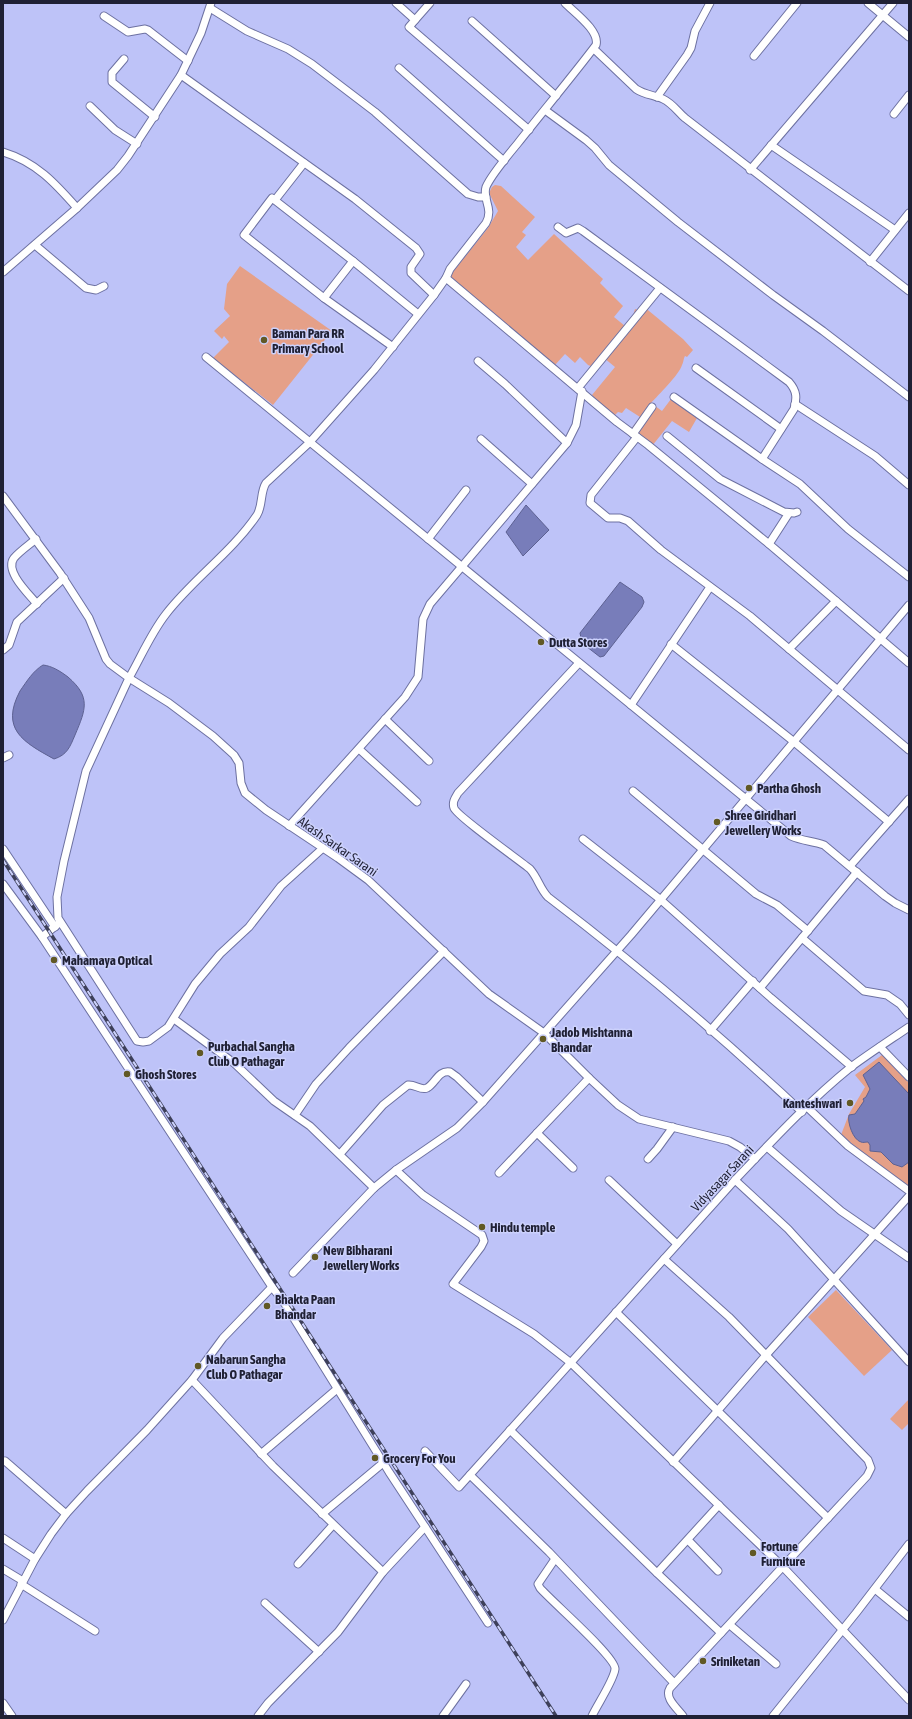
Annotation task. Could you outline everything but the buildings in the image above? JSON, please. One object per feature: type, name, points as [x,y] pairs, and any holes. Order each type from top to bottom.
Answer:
[{"type":"street","points":[[396,3],[415,20]]},
{"type":"street","points":[[430,3],[409,27],[529,130]]},
{"type":"street","points":[[323,848],[281,886],[249,927],[220,954],[195,984],[183,1001],[174,1019],[164,1031],[150,1041],[137,1041],[58,918],[57,897],[64,861],[86,771],[129,678],[166,614],[258,513],[262,503],[263,487],[266,483],[311,441],[393,347],[434,295],[446,278],[450,269],[486,223],[490,214],[490,208],[486,197],[486,188],[504,161],[594,49],[598,40],[595,34],[565,3]]},
{"type":"street","points":[[657,97],[691,48],[695,32],[710,3]]},
{"type":"street","points":[[754,56],[797,3]]},
{"type":"street","points":[[868,3],[909,37]]},
{"type":"street","points":[[750,170],[893,3]]},
{"type":"street","points":[[3,272],[77,208],[117,170],[137,144],[182,75],[211,6],[247,31],[288,49],[312,64],[375,112],[468,194],[478,197],[486,197]]},
{"type":"street","points":[[104,16],[128,32],[145,29],[148,30],[188,61]]},
{"type":"street","points":[[472,21],[556,96]]},
{"type":"street","points":[[594,49],[636,89],[670,104],[685,118],[750,170],[909,292]]},
{"type":"street","points":[[124,59],[112,73],[112,82],[155,117]]},
{"type":"street","points":[[399,68],[504,161]]},
{"type":"street","points":[[182,75],[355,199],[416,248],[420,254],[411,267],[411,273],[434,295]]},
{"type":"street","points":[[894,114],[909,95]]},
{"type":"street","points":[[90,106],[115,130],[137,144]]},
{"type":"street","points":[[545,110],[586,140],[595,148],[609,165],[696,236],[909,397]]},
{"type":"street","points":[[771,145],[895,230]]},
{"type":"street","points":[[3,152],[25,161],[42,172],[54,182],[77,208]]},
{"type":"street","points":[[276,200],[304,163]]},
{"type":"street","points":[[393,347],[324,298],[244,235],[272,198],[418,314]]},
{"type":"street","points":[[870,262],[909,213]]},
{"type":"street","points":[[558,227],[566,233],[578,228],[583,231],[789,382],[795,389],[795,404],[762,459]]},
{"type":"street","points":[[35,244],[86,288],[96,290],[104,286]]},
{"type":"street","points":[[324,298],[353,261]]},
{"type":"street","points":[[446,278],[769,544],[909,663]]},
{"type":"street","points":[[289,826],[386,720],[405,697],[418,678],[422,626],[425,613],[430,604],[567,443],[576,425],[580,389],[660,288]]},
{"type":"street","points":[[206,357],[311,441],[461,567],[791,836],[800,840],[812,841],[824,845],[895,904],[909,910]]},
{"type":"street","points":[[478,361],[505,384],[567,443]]},
{"type":"street","points":[[696,368],[781,429]]},
{"type":"street","points":[[674,397],[800,484],[848,529],[909,577]]},
{"type":"street","points":[[795,404],[875,456],[909,485]]},
{"type":"street","points":[[652,407],[635,435],[591,495],[590,503],[608,518],[620,518],[628,521],[661,550],[750,616],[909,750]]},
{"type":"street","points":[[667,436],[710,472],[728,484],[784,512],[798,512]]},
{"type":"street","points":[[481,439],[532,484]]},
{"type":"street","points":[[428,539],[466,490]]},
{"type":"street","name":"Akash Sarkar Sarani","points":[[3,496],[64,578],[94,626],[106,659],[110,664],[129,678],[169,702],[226,747],[239,763],[241,783],[245,793],[289,826],[368,880],[489,994],[544,1033],[618,1105],[639,1119],[729,1141],[740,1147],[755,1159]]},
{"type":"street","points":[[769,544],[789,513]]},
{"type":"street","points":[[36,539],[14,558],[11,566],[12,572],[37,604]]},
{"type":"street","points":[[3,650],[9,645],[17,622],[64,578]]},
{"type":"street","points":[[631,705],[710,587]]},
{"type":"street","points":[[789,649],[836,601]]},
{"type":"street","points":[[293,1273],[374,1188],[396,1170],[456,1128],[482,1102],[618,951],[703,851],[793,741],[909,605]]},
{"type":"street","points":[[671,644],[793,741],[889,822]]},
{"type":"street","points":[[579,663],[458,793],[453,800],[453,806],[456,811],[530,869],[536,875],[542,891],[548,897],[618,951],[710,1031],[848,1146],[909,1191]]},
{"type":"street","points":[[386,720],[429,762]]},
{"type":"street","points":[[359,749],[417,802]]},
{"type":"street","points":[[633,792],[756,894],[777,905],[808,931]]},
{"type":"street","points":[[850,866],[909,799]]},
{"type":"street","points":[[583,838],[661,900],[760,988],[854,1066]]},
{"type":"street","points":[[3,849],[55,927]]},
{"type":"street","points":[[760,988],[857,872]]},
{"type":"street","points":[[3,884],[42,936],[272,1287],[283,1300],[383,1463],[488,1623]]},
{"type":"street","points":[[42,936],[61,922]]},
{"type":"street","points":[[802,938],[864,991],[887,995],[900,1004],[909,1015]]},
{"type":"street","points":[[295,1115],[316,1084],[348,1048],[444,951]]},
{"type":"street","points":[[710,1031],[753,981]]},
{"type":"street","points":[[174,1019],[234,1063],[274,1101],[295,1115],[340,1154],[374,1188]]},
{"type":"street","name":"Vidyasagar Sarani","points":[[425,1451],[459,1487],[755,1159],[804,1109],[854,1066],[909,1027]]},
{"type":"street","points":[[880,1047],[909,1077]]},
{"type":"street","points":[[340,1154],[383,1105],[408,1085],[413,1084],[422,1089],[427,1088],[442,1073],[450,1072],[482,1102]]},
{"type":"street","points":[[499,1173],[589,1078]]},
{"type":"street","points":[[648,1159],[673,1127]]},
{"type":"street","points":[[537,1133],[572,1168]]},
{"type":"street","points":[[767,1147],[817,1191],[874,1234],[909,1258]]},
{"type":"street","points":[[396,1170],[424,1195],[482,1235],[484,1241],[481,1248],[453,1284],[534,1334],[571,1363],[782,1566],[909,1700]]},
{"type":"street","points":[[609,1180],[677,1244]]},
{"type":"street","points":[[735,1180],[788,1229],[909,1362]]},
{"type":"street","points":[[673,1462],[719,1411],[767,1354],[909,1196]]},
{"type":"street","points":[[664,1259],[729,1317],[767,1354],[870,1462],[871,1468],[869,1474],[674,1683],[668,1691],[668,1697],[683,1716]]},
{"type":"street","points":[[3,1620],[35,1559],[66,1514],[147,1430],[192,1380],[223,1338],[272,1287]]},
{"type":"street","points":[[616,1312],[828,1518]]},
{"type":"street","points":[[192,1380],[261,1454],[383,1572]]},
{"type":"street","points":[[261,1454],[337,1389]]},
{"type":"street","points":[[510,1430],[721,1633]]},
{"type":"street","points":[[5,1460],[66,1514]]},
{"type":"street","points":[[322,1514],[383,1463]]},
{"type":"street","points":[[470,1475],[555,1559],[674,1683]]},
{"type":"street","points":[[657,1573],[719,1505]]},
{"type":"street","points":[[298,1564],[333,1525]]},
{"type":"street","points":[[258,1716],[268,1703],[338,1632],[383,1572],[425,1527]]},
{"type":"street","points":[[3,1538],[35,1559]]},
{"type":"street","points":[[688,1540],[718,1571]]},
{"type":"street","points":[[773,1716],[844,1630],[909,1544]]},
{"type":"street","points":[[555,1559],[540,1579],[538,1584],[540,1588],[601,1648],[614,1664],[615,1669],[612,1677],[592,1716]]},
{"type":"street","points":[[3,1569],[96,1631]]},
{"type":"street","points":[[875,1589],[909,1617]]},
{"type":"street","points":[[265,1603],[319,1652]]},
{"type":"street","points":[[730,1624],[776,1664]]},
{"type":"street","points":[[443,1716],[466,1684]]},
{"type":"street","points":[[3,1703],[12,1716]]},
{"type":"shaded area","points":[[495,185],[501,186],[535,217],[522,232],[526,235],[516,247],[528,260],[554,234],[603,279],[600,283],[623,306],[614,317],[625,326],[633,316],[635,309],[638,310],[640,306],[643,306],[683,339],[693,350],[687,357],[685,356],[683,364],[677,374],[651,403],[662,411],[671,399],[697,418],[689,432],[672,421],[652,446],[631,429],[640,417],[626,408],[622,413],[618,412],[614,416],[594,400],[595,398],[592,395],[615,367],[604,358],[596,368],[588,365],[580,357],[575,363],[565,354],[555,365],[450,279],[452,273],[488,228],[498,211],[489,193]]},
{"type":"shaded area","name":"Baman Para RR Primary School","points":[[240,266],[332,331],[273,405],[213,358],[229,342],[224,336],[222,339],[214,331],[230,316],[224,309],[227,284]]},
{"type":"shaded area","points":[[882,1055],[909,1083],[909,1186],[901,1183],[841,1135],[849,1114],[865,1087],[855,1075]]},
{"type":"shaded area","points":[[836,1290],[892,1350],[864,1376],[808,1317]]},
{"type":"shaded area","points":[[909,1399],[909,1423],[902,1430],[890,1419]]},
{"type":"water","points":[[526,505],[549,530],[523,556],[506,532]]},
{"type":"water","points":[[620,582],[642,597],[644,602],[642,607],[604,656],[600,657],[582,643],[580,633]]},
{"type":"water","points":[[43,665],[50,666],[68,677],[80,691],[84,704],[82,718],[70,747],[65,753],[54,759],[24,740],[14,725],[14,704],[20,691],[33,673]]},
{"type":"water","points":[[879,1062],[909,1094],[909,1162],[902,1167],[893,1164],[881,1152],[870,1151],[870,1145],[868,1142],[858,1141],[855,1138],[850,1126],[849,1115],[855,1114],[870,1089],[863,1075]]},
{"type":"railway","points":[[3,860],[556,1716]]},
{"type":"place","name":"Baman Para RR Primary School","points":[[264,340]]},
{"type":"place","name":"Dutta Stores","points":[[541,642]]},
{"type":"place","name":"Partha Ghosh","points":[[749,788]]},
{"type":"place","name":"Shree Giridhari Jewellery Works","points":[[717,822]]},
{"type":"place","name":"Mahamaya Optical","points":[[54,960]]},
{"type":"place","name":"Jadob Mishtanna Bhandar","points":[[543,1039]]},
{"type":"place","name":"Purbachal Sangha Club O Pathagar","points":[[200,1053]]},
{"type":"place","name":"Ghosh Stores","points":[[127,1074]]},
{"type":"place","name":"Kanteshwari","points":[[850,1103]]},
{"type":"place","name":"Hindu temple","points":[[482,1227]]},
{"type":"place","name":"New Bibharani Jewellery Works","points":[[315,1257]]},
{"type":"place","name":"Bhakta Paan Bhandar","points":[[267,1306]]},
{"type":"place","name":"Nabarun Sangha Club O Pathagar","points":[[198,1366]]},
{"type":"place","name":"Grocery For You","points":[[375,1458]]},
{"type":"place","name":"Fortune Furniture","points":[[753,1553]]},
{"type":"place","name":"Sriniketan","points":[[703,1661]]}]
